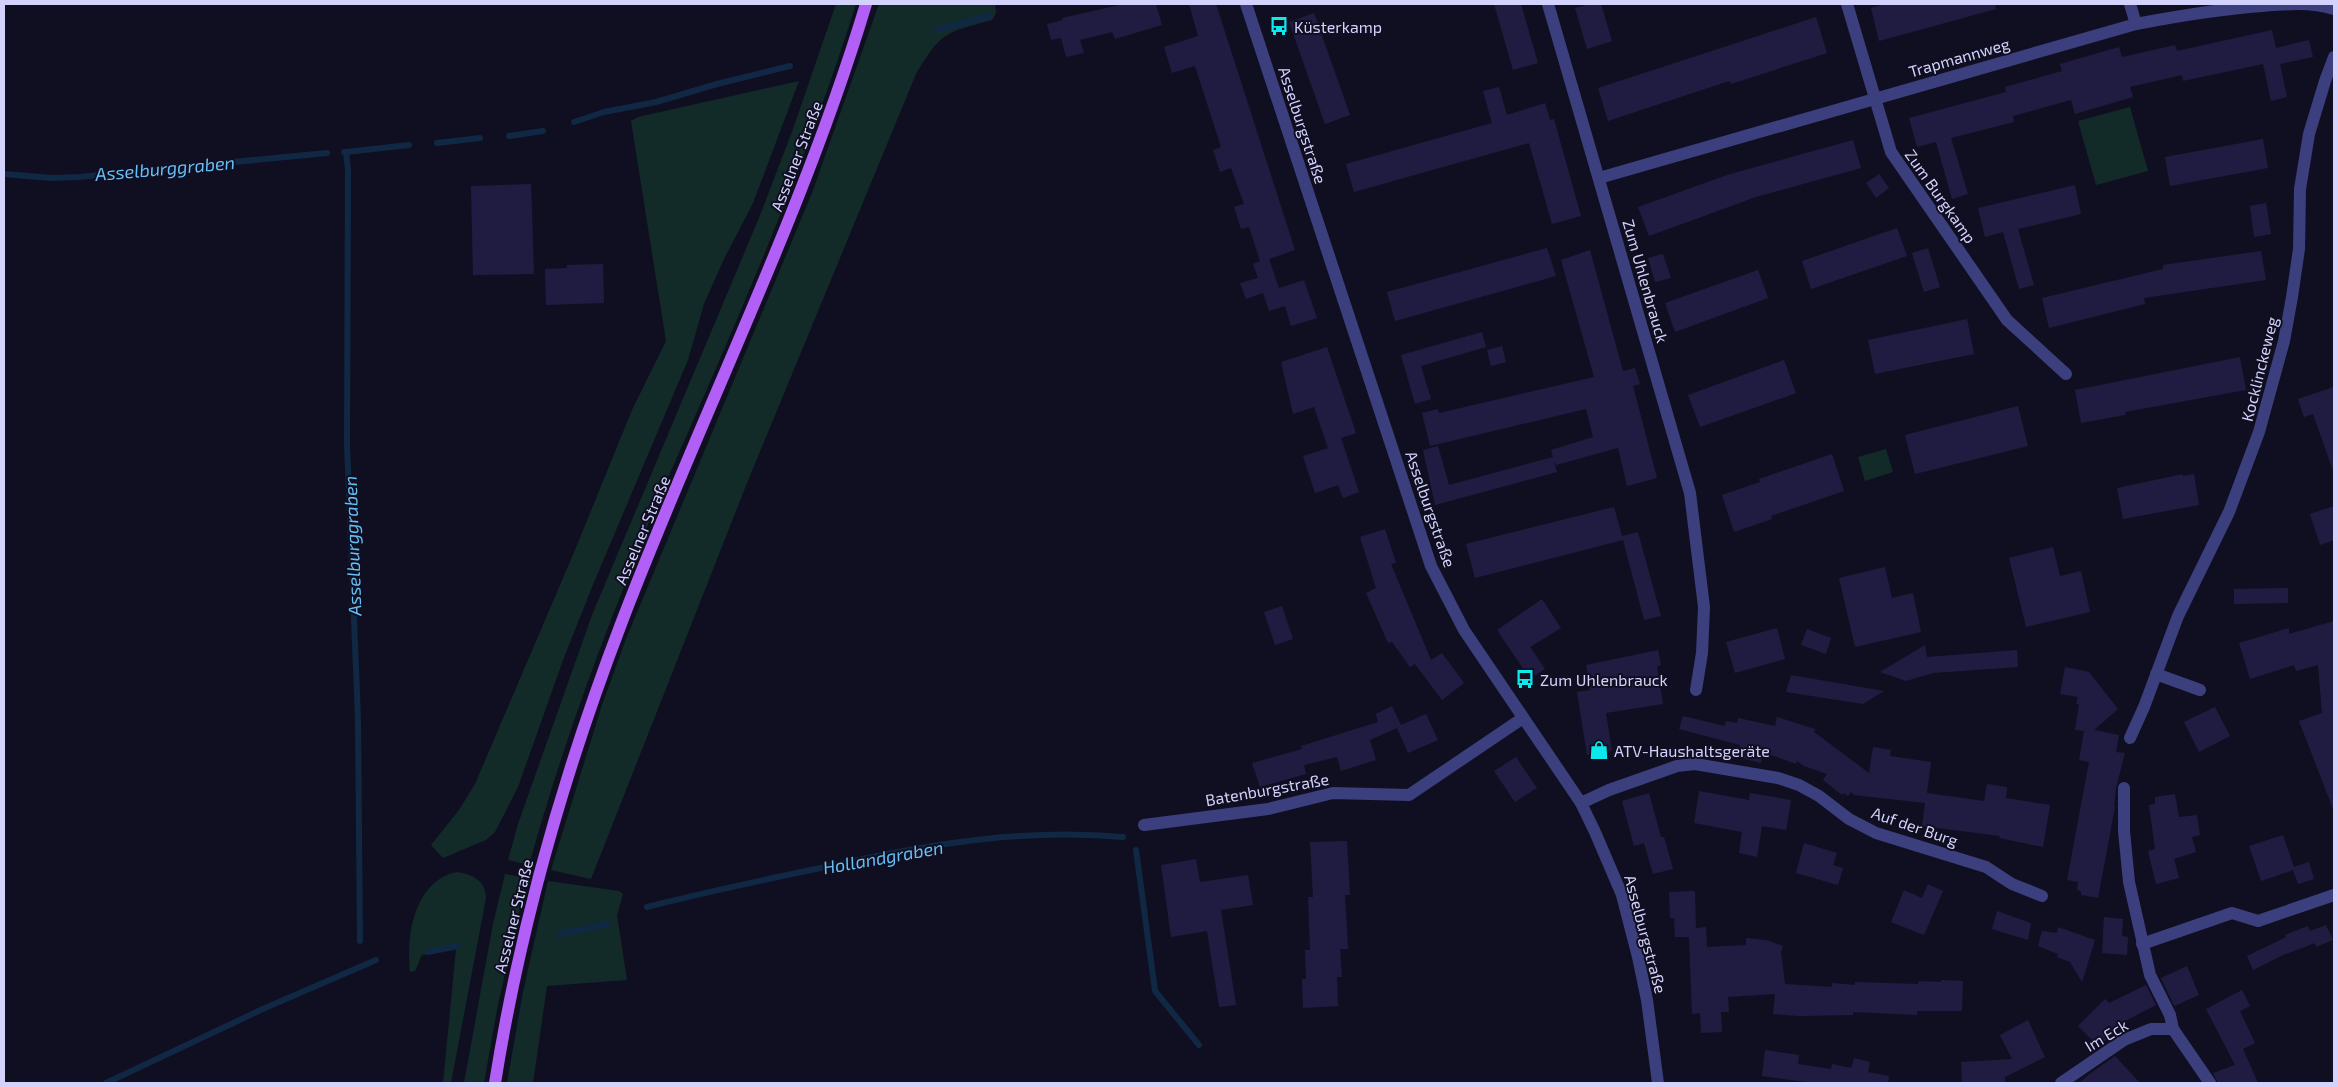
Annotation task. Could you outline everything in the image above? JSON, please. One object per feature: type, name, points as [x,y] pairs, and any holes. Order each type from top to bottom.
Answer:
[{"type":"main road","name":"Asselner Straße","points":[[495,1083],[518,959],[548,839],[580,736],[638,582],[772,263],[852,52],[866,4]]},
{"type":"street","name":"Asselburgstraße","points":[[1246,4],[1431,566],[1464,630],[1581,803],[1622,895],[1647,1000],[1658,1083]]},
{"type":"street","name":"Zum Uhlenbrauck","points":[[1548,4],[1690,493],[1704,607],[1702,653],[1696,690]]},
{"type":"street","name":"Zum Burgkamp","points":[[1847,4],[1891,152],[2008,320],[2066,374]]},
{"type":"street","points":[[2130,4],[2136,24]]},
{"type":"street","name":"Trapmannweg","points":[[1599,178],[2136,24],[2210,10],[2281,5],[2320,5],[2334,9]]},
{"type":"street","name":"Kocklinckeweg","points":[[2130,738],[2178,616],[2228,512],[2260,432],[2284,341],[2292,297],[2299,249],[2300,189],[2309,134],[2334,56]]},
{"type":"street","points":[[2156,674],[2200,690]]},
{"type":"street","name":"Batenburgstraße","points":[[1144,825],[1268,809],[1333,793],[1409,795],[1523,718]]},
{"type":"street","name":"Auf der Burg","points":[[1581,803],[1608,790],[1677,766],[1695,764],[1778,778],[1799,785],[1819,796],[1848,819],[1876,834],[1986,867],[2012,884],[2042,896]]},
{"type":"street","points":[[2124,788],[2124,831],[2129,882],[2150,975],[2170,1015],[2173,1029],[2210,1083]]},
{"type":"street","points":[[2142,944],[2232,913],[2258,921],[2334,895]]},
{"type":"street","name":"Im Eck","points":[[2061,1083],[2129,1037],[2151,1030],[2173,1029]]},
{"type":"green space","points":[[836,4],[856,4],[835,68],[788,195],[763,258],[655,507],[588,681],[563,754],[529,865],[508,860],[518,824],[592,615],[759,218],[793,129]]},
{"type":"green space","points":[[879,4],[1000,4],[995,5],[996,13],[992,20],[954,31],[939,41],[916,74],[747,483],[591,879],[551,870],[601,708],[626,639],[812,193]]},
{"type":"green space","points":[[799,81],[753,203],[723,261],[704,304],[688,360],[592,587],[563,660],[518,787],[495,832],[486,840],[443,858],[431,845],[459,810],[475,784],[575,550],[632,410],[666,341],[631,121],[638,117]]},
{"type":"green space","points":[[2130,107],[2148,171],[2096,185],[2078,121]]},
{"type":"green space","points":[[1886,449],[1893,472],[1865,481],[1858,457]]},
{"type":"green space","points":[[457,872],[477,879],[484,887],[486,898],[451,1083],[443,1083],[456,949],[422,955],[415,971],[410,972],[409,957],[412,926],[422,898],[431,886],[442,877]]},
{"type":"green space","points":[[505,874],[527,878],[498,1004],[484,1083],[464,1083],[493,924]]},
{"type":"green space","points":[[548,881],[619,891],[623,894],[617,915],[627,980],[547,986],[533,1083],[507,1083],[523,992]]},
{"type":"building","points":[[1124,4],[1156,4],[1162,25],[1115,39],[1112,32],[1080,40],[1084,53],[1066,57],[1061,38],[1051,40],[1047,24],[1063,20],[1062,18]]},
{"type":"building","points":[[1189,4],[1216,4],[1295,250],[1269,259],[1279,288],[1304,280],[1317,318],[1291,326],[1285,306],[1269,311],[1263,293],[1246,299],[1240,283],[1258,278],[1253,264],[1260,261],[1249,227],[1241,229],[1234,207],[1244,204],[1231,168],[1220,172],[1213,150],[1221,147],[1195,66],[1172,73],[1164,47],[1198,36]]},
{"type":"building","points":[[1494,4],[1521,4],[1538,63],[1513,70]]},
{"type":"building","points":[[1590,4],[1601,4],[1612,41],[1587,49],[1575,8]]},
{"type":"building","points":[[1885,4],[1995,4],[1996,9],[1879,41],[1871,8]]},
{"type":"building","points":[[1314,13],[1350,115],[1325,124],[1289,22]]},
{"type":"building","points":[[1816,17],[1827,53],[1731,84],[1729,81],[1608,121],[1598,88]]},
{"type":"building","points":[[2272,30],[2276,48],[2309,40],[2313,57],[2280,64],[2287,97],[2271,101],[2263,64],[2183,81],[2182,75],[2130,87],[2133,97],[2075,114],[2071,100],[2013,116],[2014,122],[1951,138],[1968,194],[1952,199],[1936,142],[1917,147],[1909,118],[2006,92],[2005,87],[2062,71],[2060,64],[2119,47],[2122,57],[2175,45],[2177,51]]},
{"type":"building","points":[[1499,87],[1507,115],[1545,103],[1550,120],[1554,119],[1581,216],[1552,224],[1529,143],[1354,192],[1346,164],[1492,123],[1483,91]]},
{"type":"building","points":[[2263,139],[2268,168],[2170,186],[2165,157]]},
{"type":"building","points":[[1853,140],[1861,168],[1756,197],[1649,236],[1638,207],[1727,175]]},
{"type":"building","points":[[1879,174],[1889,188],[1876,198],[1866,183]]},
{"type":"building","points":[[531,184],[534,274],[473,275],[471,186]]},
{"type":"building","points":[[2075,185],[2081,214],[2018,229],[2034,285],[2019,289],[2003,232],[1985,237],[1978,208]]},
{"type":"building","points":[[2266,203],[2271,234],[2254,237],[2250,206]]},
{"type":"building","points":[[1897,228],[1907,256],[1811,289],[1802,261]]},
{"type":"building","points":[[1547,248],[1556,276],[1395,321],[1387,292]]},
{"type":"building","points":[[1928,248],[1940,287],[1924,292],[1912,253]]},
{"type":"building","points":[[1590,250],[1623,371],[1635,368],[1640,384],[1633,386],[1657,478],[1627,486],[1618,448],[1556,465],[1554,461],[1557,472],[1435,505],[1423,450],[1438,446],[1449,485],[1553,457],[1551,450],[1593,437],[1586,409],[1430,446],[1422,413],[1438,409],[1439,413],[1594,377],[1561,260]]},
{"type":"building","points":[[2261,251],[2266,280],[2144,298],[2145,304],[2049,328],[2042,298],[2163,269],[2163,265]]},
{"type":"building","points":[[1663,254],[1671,278],[1655,282],[1648,258]]},
{"type":"building","points":[[603,264],[604,303],[546,305],[545,269],[567,268],[567,265]]},
{"type":"building","points":[[1758,270],[1768,298],[1675,332],[1665,303]]},
{"type":"building","points":[[1967,319],[1974,354],[1875,374],[1868,340]]},
{"type":"building","points":[[1482,332],[1486,347],[1421,366],[1431,399],[1415,404],[1401,355]]},
{"type":"building","points":[[1502,346],[1506,362],[1491,366],[1487,350]]},
{"type":"building","points":[[1327,347],[1356,433],[1341,438],[1359,492],[1343,498],[1338,485],[1315,493],[1303,456],[1328,448],[1314,407],[1293,414],[1281,362]]},
{"type":"building","points":[[2240,357],[2246,390],[2125,412],[2125,415],[2081,423],[2075,390]]},
{"type":"building","points":[[1784,360],[1796,393],[1700,427],[1688,395]]},
{"type":"building","points":[[2334,387],[2334,468],[2332,468],[2313,414],[2304,417],[2298,399]]},
{"type":"building","points":[[2018,406],[2028,446],[1915,474],[1905,435]]},
{"type":"building","points":[[1832,454],[1844,491],[1771,516],[1772,519],[1734,532],[1722,495],[1760,482],[1759,479]]},
{"type":"building","points":[[2183,474],[2183,476],[2194,474],[2199,505],[2123,519],[2117,488]]},
{"type":"building","points":[[2334,506],[2334,540],[2320,545],[2310,514]]},
{"type":"building","points":[[1614,507],[1622,536],[1638,532],[1661,616],[1644,620],[1623,540],[1475,578],[1466,544]]},
{"type":"building","points":[[1385,529],[1396,563],[1391,564],[1431,660],[1442,653],[1464,683],[1442,700],[1415,664],[1410,667],[1392,642],[1388,643],[1366,593],[1376,588],[1360,537]]},
{"type":"building","points":[[2053,547],[2060,576],[2081,571],[2090,612],[2026,627],[2009,558]]},
{"type":"building","points":[[1885,567],[1892,598],[1913,593],[1921,632],[1855,647],[1839,578]]},
{"type":"building","points":[[2288,588],[2288,603],[2234,604],[2234,589]]},
{"type":"building","points":[[1542,599],[1561,628],[1530,647],[1545,669],[1530,679],[1497,630]]},
{"type":"building","points":[[1282,606],[1293,639],[1275,645],[1264,612]]},
{"type":"building","points":[[2334,621],[2333,809],[2299,721],[2322,713],[2318,665],[2296,671],[2294,665],[2250,679],[2239,643],[2289,628],[2289,634]]},
{"type":"building","points":[[1777,628],[1785,659],[1735,673],[1726,642]]},
{"type":"building","points":[[1807,629],[1831,638],[1826,654],[1801,645]]},
{"type":"building","points":[[1925,645],[1927,657],[2017,650],[2018,667],[1933,673],[1906,681],[1880,672]]},
{"type":"building","points":[[1658,650],[1661,665],[1657,666],[1663,704],[1606,713],[1612,751],[1587,755],[1577,692],[1590,690],[1586,665]]},
{"type":"building","points":[[2065,667],[2089,672],[2118,709],[2094,730],[2119,735],[2116,752],[2125,753],[2116,788],[2115,807],[2098,898],[2081,895],[2081,892],[2077,889],[2078,882],[2067,880],[2089,762],[2079,760],[2084,731],[2075,730],[2079,704],[2076,704],[2078,697],[2060,694]]},
{"type":"building","points":[[1791,675],[1884,691],[1863,704],[1786,692]]},
{"type":"building","points":[[1392,706],[1401,725],[1426,714],[1438,740],[1408,753],[1397,728],[1370,740],[1376,760],[1341,771],[1337,757],[1304,765],[1306,774],[1260,787],[1252,763],[1302,749],[1301,746],[1378,722],[1376,714]]},
{"type":"building","points":[[2215,707],[2230,736],[2199,752],[2184,722]]},
{"type":"building","points":[[1683,716],[1725,726],[1726,721],[1737,723],[1738,718],[1775,726],[1777,717],[1815,729],[1814,732],[1869,773],[1873,747],[1891,750],[1890,756],[1931,762],[1927,793],[1984,801],[1987,784],[2007,787],[2006,798],[2050,805],[2043,847],[1999,838],[2000,836],[1922,826],[1925,803],[1854,795],[1851,792],[1848,796],[1844,793],[1842,795],[1823,780],[1827,774],[1804,766],[1797,761],[1796,764],[1763,752],[1761,763],[1737,757],[1740,745],[1679,729]]},
{"type":"building","points":[[1516,757],[1537,788],[1515,802],[1494,771]]},
{"type":"building","points":[[1699,791],[1749,800],[1750,793],[1791,800],[1786,830],[1762,826],[1757,857],[1739,853],[1742,832],[1694,823]]},
{"type":"building","points":[[1649,793],[1661,837],[1664,837],[1673,869],[1653,874],[1644,843],[1634,846],[1622,801]]},
{"type":"building","points":[[2175,794],[2179,817],[2197,815],[2200,835],[2192,837],[2196,852],[2174,859],[2179,878],[2156,884],[2148,851],[2155,849],[2149,805],[2155,804],[2155,797]]},
{"type":"building","points":[[2283,835],[2294,867],[2309,862],[2314,879],[2298,884],[2293,870],[2261,881],[2249,846]]},
{"type":"building","points":[[1347,841],[1350,895],[1345,895],[1348,949],[1340,949],[1342,977],[1337,977],[1338,1006],[1303,1008],[1302,979],[1306,979],[1305,950],[1310,950],[1308,897],[1313,897],[1310,842]]},
{"type":"building","points":[[1804,843],[1837,853],[1833,865],[1843,868],[1838,885],[1796,873]]},
{"type":"building","points":[[1196,859],[1200,882],[1248,875],[1253,905],[1221,910],[1236,1005],[1219,1007],[1207,931],[1171,937],[1161,865]]},
{"type":"building","points":[[1928,884],[1943,891],[1924,935],[1891,922],[1904,890],[1922,898]]},
{"type":"building","points":[[1695,891],[1696,928],[1706,927],[1707,947],[1746,945],[1746,938],[1766,940],[1783,946],[1781,952],[1785,984],[1832,987],[1832,983],[1855,985],[1855,982],[1918,984],[1919,981],[1963,981],[1962,1011],[1917,1011],[1917,1015],[1853,1012],[1853,1015],[1799,1016],[1773,1014],[1775,994],[1728,997],[1729,1012],[1721,1012],[1722,1032],[1701,1033],[1700,1013],[1692,1014],[1689,937],[1675,937],[1674,918],[1670,918],[1669,892]]},
{"type":"building","points":[[1997,911],[2031,923],[2028,940],[1992,929]]},
{"type":"building","points":[[2104,917],[2123,919],[2122,936],[2128,937],[2127,955],[2102,953]]},
{"type":"building","points":[[2326,925],[2333,940],[2316,947],[2315,943],[2283,955],[2253,970],[2247,956],[2286,937],[2285,935],[2308,926],[2310,931]]},
{"type":"building","points":[[2058,927],[2095,940],[2082,982],[2070,962],[2057,957],[2058,954],[2038,946],[2042,931],[2057,933]]},
{"type":"building","points":[[2187,966],[2199,995],[2174,1006],[2161,978]]},
{"type":"building","points":[[2146,985],[2156,1005],[2127,1020],[2099,1047],[2078,1026],[2105,999],[2109,1003]]},
{"type":"building","points":[[2242,990],[2250,1006],[2240,1011],[2255,1043],[2243,1049],[2258,1083],[2218,1083],[2213,1073],[2235,1065],[2206,1009]]},
{"type":"building","points":[[2028,1020],[2045,1057],[2005,1077],[2005,1083],[1962,1083],[1961,1062],[2012,1059],[2000,1035]]},
{"type":"building","points":[[1765,1050],[1799,1055],[1798,1064],[1831,1069],[1832,1064],[1851,1068],[1854,1058],[1870,1062],[1868,1072],[1889,1076],[1888,1083],[1814,1083],[1762,1076]]},
{"type":"building","points":[[2115,1056],[2140,1083],[2079,1083],[2091,1073]]},
{"type":"waterway","points":[[937,30],[989,16]]},
{"type":"waterway","points":[[574,122],[604,112],[656,102],[717,84],[790,66]]},
{"type":"waterway","points":[[509,136],[543,131]]},
{"type":"waterway","points":[[437,143],[480,138]]},
{"type":"waterway","points":[[346,152],[409,145]]},
{"type":"waterway","name":"Asselburggraben","points":[[344,152],[346,152],[348,170],[347,444],[358,719],[360,941]]},
{"type":"waterway","name":"Asselburggraben","points":[[4,174],[51,178],[79,177],[327,153]]},
{"type":"waterway","name":"Hollandgraben","points":[[647,907],[906,850],[1014,836],[1087,835],[1123,837]]},
{"type":"waterway","name":"Hollandgraben","points":[[1136,850],[1155,991],[1199,1045]]},
{"type":"waterway","name":"Hollandgraben","points":[[560,934],[608,924]]},
{"type":"waterway","name":"Hollandgraben","points":[[428,952],[458,946]]},
{"type":"waterway","points":[[106,1083],[265,1008],[376,960]]},
{"type":"place","name":"Küsterkamp","points":[[1279,26]]},
{"type":"place","name":"Zum Uhlenbrauck","points":[[1525,679]]},
{"type":"place","name":"ATV-Haushaltsgeräte","points":[[1599,750]]}]
